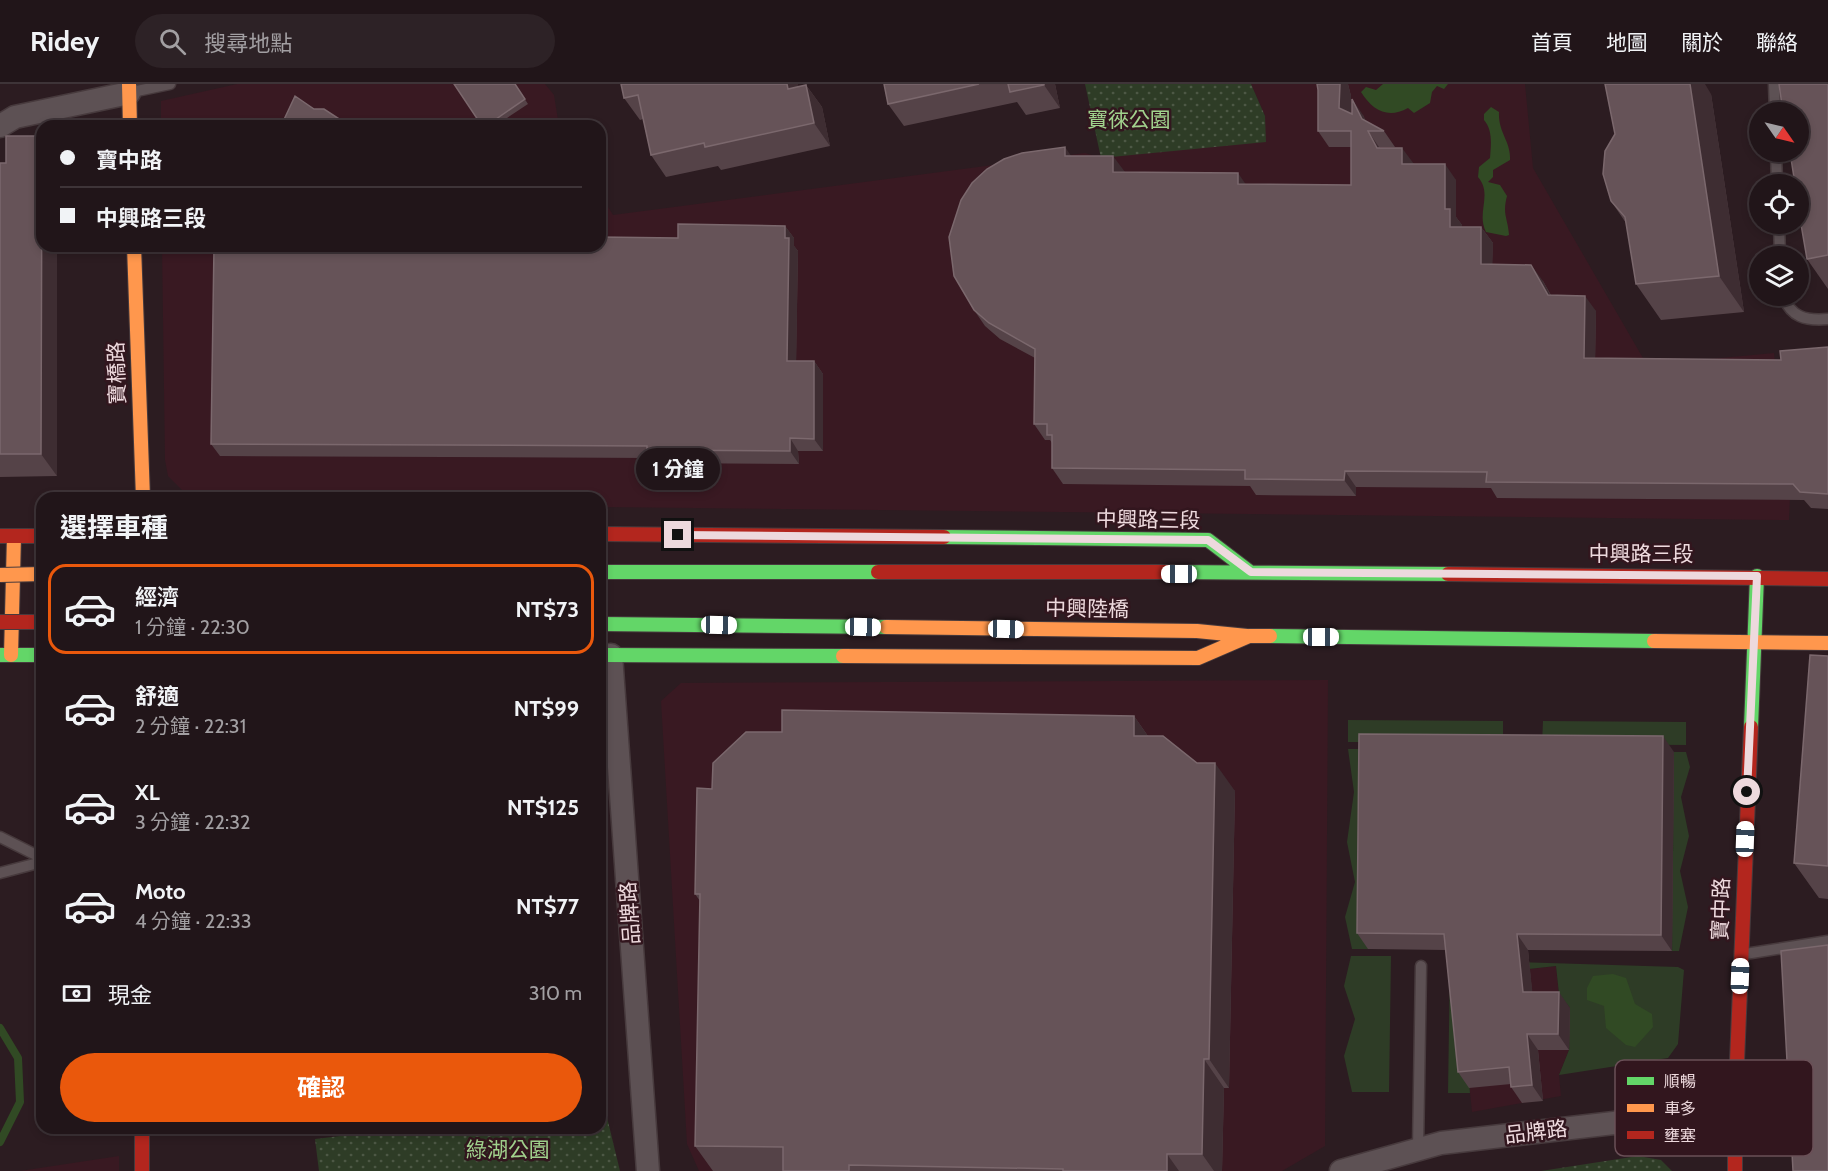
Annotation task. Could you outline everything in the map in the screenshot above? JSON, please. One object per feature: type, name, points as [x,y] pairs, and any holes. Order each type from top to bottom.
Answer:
[{"type":"street","points":[[0,126],[15,117],[129,88],[130,120]]},
{"type":"street","name":"寶橋路","points":[[134,252],[142,492]]},
{"type":"street","name":"中興路三段","points":[[606,534],[1208,540],[1251,572],[1757,576],[1828,579]]},
{"type":"street","points":[[36,536],[7,536],[5,655],[36,656]]},
{"type":"street","name":"中興陸橋","points":[[606,572],[1251,572]]},
{"type":"street","points":[[0,575],[36,574]]},
{"type":"street","name":"寶中路","points":[[1737,1060],[1757,576]]},
{"type":"street","points":[[0,622],[36,622]]},
{"type":"street","name":"中興陸橋","points":[[606,624],[1197,631],[1249,636]]},
{"type":"street","points":[[606,655],[1198,658],[1249,636],[1828,643]]},
{"type":"street","name":"品牌路","points":[[606,667],[648,1171]]},
{"type":"street","name":"品牌路","points":[[1341,1171],[1418,1149],[1453,1142],[1615,1123]]},
{"type":"street","points":[[142,1134],[142,1171]]},
{"type":"lane","points":[[129,88],[170,84]]},
{"type":"lane","points":[[1774,84],[1774,102]]},
{"type":"lane","points":[[1787,306],[1798,316],[1828,319]]},
{"type":"lane","points":[[0,837],[36,857]]},
{"type":"lane","points":[[0,873],[36,862]]},
{"type":"lane","points":[[1740,954],[1828,941]]},
{"type":"lane","points":[[1418,1149],[1421,966]]},
{"type":"shaded area","points":[[237,84],[545,84],[554,95],[558,120],[161,120],[161,101]]},
{"type":"shaded area","points":[[1251,84],[1525,84],[1533,168],[1647,365],[1774,353],[1790,497],[1789,520],[606,507],[606,492],[184,492],[168,476],[165,460],[162,252],[606,252],[606,204],[613,215],[1085,153],[1101,158],[1265,116]]},
{"type":"shaded area","points":[[1383,84],[1448,84],[1444,89],[1437,86],[1432,92],[1430,103],[1414,113],[1408,108],[1388,113],[1376,108],[1361,92],[1366,87],[1376,90]]},
{"type":"shaded area","points":[[1491,107],[1499,112],[1500,126],[1510,153],[1510,160],[1493,170],[1493,177],[1488,182],[1500,185],[1507,196],[1505,212],[1509,235],[1506,236],[1486,232],[1483,225],[1484,190],[1478,177],[1479,167],[1490,158],[1490,133],[1484,120],[1484,114]]},
{"type":"shaded area","points":[[1328,680],[1325,1146],[1282,1171],[699,1171],[687,1144],[661,701],[681,683]]},
{"type":"shaded area","points":[[1556,966],[1559,994],[1570,1008],[1569,1050],[1559,1075],[1561,1096],[1472,1112],[1463,1023],[1530,969]]},
{"type":"shaded area","points":[[1613,974],[1626,978],[1635,1004],[1652,1014],[1653,1027],[1635,1047],[1626,1045],[1606,1028],[1604,1006],[1587,1000],[1587,988],[1593,976]]},
{"type":"shaded area","points":[[119,1156],[119,1171],[20,1171]]},
{"type":"green space","name":"寶徠公園","points":[[1085,84],[1251,84],[1265,116],[1266,142],[1101,158]]},
{"type":"green space","points":[[1348,720],[1503,721],[1503,743],[1348,742]]},
{"type":"green space","points":[[1543,721],[1686,722],[1686,745],[1542,744]]},
{"type":"green space","points":[[1348,749],[1370,749],[1368,949],[1352,949],[1345,917],[1355,882],[1347,842],[1354,792]]},
{"type":"green space","points":[[1674,752],[1686,752],[1690,767],[1681,797],[1689,836],[1680,871],[1688,907],[1679,951],[1672,951]]},
{"type":"green space","points":[[1351,956],[1391,956],[1389,1092],[1352,1092],[1344,1056],[1355,1019],[1344,986]]},
{"type":"green space","points":[[1450,960],[1678,967],[1684,970],[1678,1044],[1668,1058],[1615,1060],[1615,1066],[1559,1075],[1569,1050],[1570,1008],[1559,994],[1556,966],[1458,977],[1470,1093],[1448,1093]]},
{"type":"green space","name":"綠湖公園","points":[[606,1113],[620,1171],[319,1171],[315,1139],[357,1134],[606,1134]]},
{"type":"green space","points":[[1638,1156],[1661,1160],[1672,1171],[1541,1171]]},
{"type":"building","points":[[454,84],[515,84],[525,99],[495,120],[478,120]]},
{"type":"building","points":[[621,84],[787,84],[788,89],[806,85],[814,123],[705,147],[704,143],[651,155],[638,95],[624,98]]},
{"type":"building","points":[[884,84],[979,84],[888,104]]},
{"type":"building","points":[[1008,84],[1044,84],[1044,85],[1010,92]]},
{"type":"building","points":[[1317,84],[1340,84],[1339,108],[1352,114],[1352,99],[1362,119],[1384,131],[1368,131],[1377,148],[1402,148],[1402,164],[1445,164],[1445,209],[1450,209],[1450,227],[1481,227],[1481,264],[1531,265],[1548,295],[1585,296],[1584,358],[1781,360],[1780,351],[1828,347],[1828,494],[1800,492],[1793,484],[1486,482],[1487,472],[1345,471],[1344,480],[1245,479],[1245,470],[1052,468],[1052,435],[1047,435],[1047,424],[1034,424],[1035,349],[989,323],[974,310],[954,276],[949,237],[961,200],[972,183],[987,169],[1004,159],[1022,153],[1065,147],[1065,156],[1113,156],[1113,172],[1238,173],[1238,184],[1351,185],[1351,131],[1318,131]]},
{"type":"building","points":[[1605,84],[1690,84],[1719,276],[1636,284],[1625,217],[1611,201],[1603,174],[1605,151],[1615,134]]},
{"type":"building","points":[[1779,84],[1828,84],[1828,255],[1809,259],[1809,246],[1805,246],[1803,234],[1809,234],[1809,174],[1793,174],[1792,162],[1809,162],[1809,102],[1782,102]]},
{"type":"building","points":[[295,96],[314,109],[324,109],[341,120],[284,120]]},
{"type":"building","points":[[6,136],[36,136],[36,252],[42,252],[41,454],[0,454],[0,163],[6,163]]},
{"type":"building","points":[[678,224],[785,226],[785,238],[789,238],[787,361],[814,361],[814,439],[790,438],[790,451],[647,450],[647,446],[211,444],[214,252],[606,252],[606,237],[678,238]]},
{"type":"building","points":[[1810,655],[1828,656],[1828,866],[1794,863]]},
{"type":"building","points":[[782,710],[1134,716],[1134,736],[1163,736],[1197,763],[1215,763],[1209,1059],[1204,1059],[1202,1154],[1167,1154],[1167,1171],[1063,1171],[1063,1169],[849,1165],[849,1171],[783,1171],[783,1147],[695,1146],[700,894],[695,894],[697,788],[712,789],[713,763],[746,732],[782,732]]},
{"type":"building","points":[[1359,734],[1663,736],[1661,935],[1517,934],[1523,992],[1559,992],[1558,1034],[1527,1034],[1532,1085],[1511,1087],[1509,1067],[1458,1072],[1444,934],[1357,933]]},
{"type":"building","points":[[1828,945],[1828,1171],[1793,1171],[1792,1156],[1813,1156],[1813,1060],[1787,1060],[1781,951]]},
{"type":"waterway","points":[[0,1028],[18,1058],[20,1102],[0,1142]]},
{"type":"traffic: fast","points":[[944,537],[1208,540],[1250,572]]},
{"type":"traffic: fast","points":[[606,572],[878,572]]},
{"type":"traffic: fast","points":[[1168,572],[1448,574]]},
{"type":"traffic: fast","points":[[1751,727],[1757,576]]},
{"type":"traffic: fast","points":[[606,624],[886,627]]},
{"type":"traffic: fast","points":[[1270,636],[1654,641]]},
{"type":"traffic: fast","points":[[0,655],[36,655]]},
{"type":"traffic: fast","points":[[606,655],[843,656]]},
{"type":"traffic: slow","points":[[129,84],[130,120]]},
{"type":"traffic: slow","points":[[134,252],[143,492]]},
{"type":"traffic: slow","points":[[11,655],[14,536]]},
{"type":"traffic: slow","points":[[0,575],[36,574]]},
{"type":"traffic: slow","points":[[886,627],[1197,631],[1247,636]]},
{"type":"traffic: slow","points":[[843,656],[1198,658],[1249,636],[1270,636]]},
{"type":"traffic: slow","points":[[1654,641],[1828,643]]},
{"type":"traffic: jam","points":[[606,534],[944,537]]},
{"type":"traffic: jam","points":[[0,536],[36,536]]},
{"type":"traffic: jam","points":[[878,572],[1168,572]]},
{"type":"traffic: jam","points":[[1448,574],[1828,579]]},
{"type":"traffic: jam","points":[[0,622],[36,622]]},
{"type":"traffic: jam","points":[[1737,1060],[1751,727]]},
{"type":"traffic: jam","points":[[142,1134],[142,1171]]},
{"type":"traffic: jam","points":[[1735,1156],[1735,1171]]},
{"type":"route","points":[[678,535],[1208,540],[1251,572],[1757,576],[1747,792]]}]
